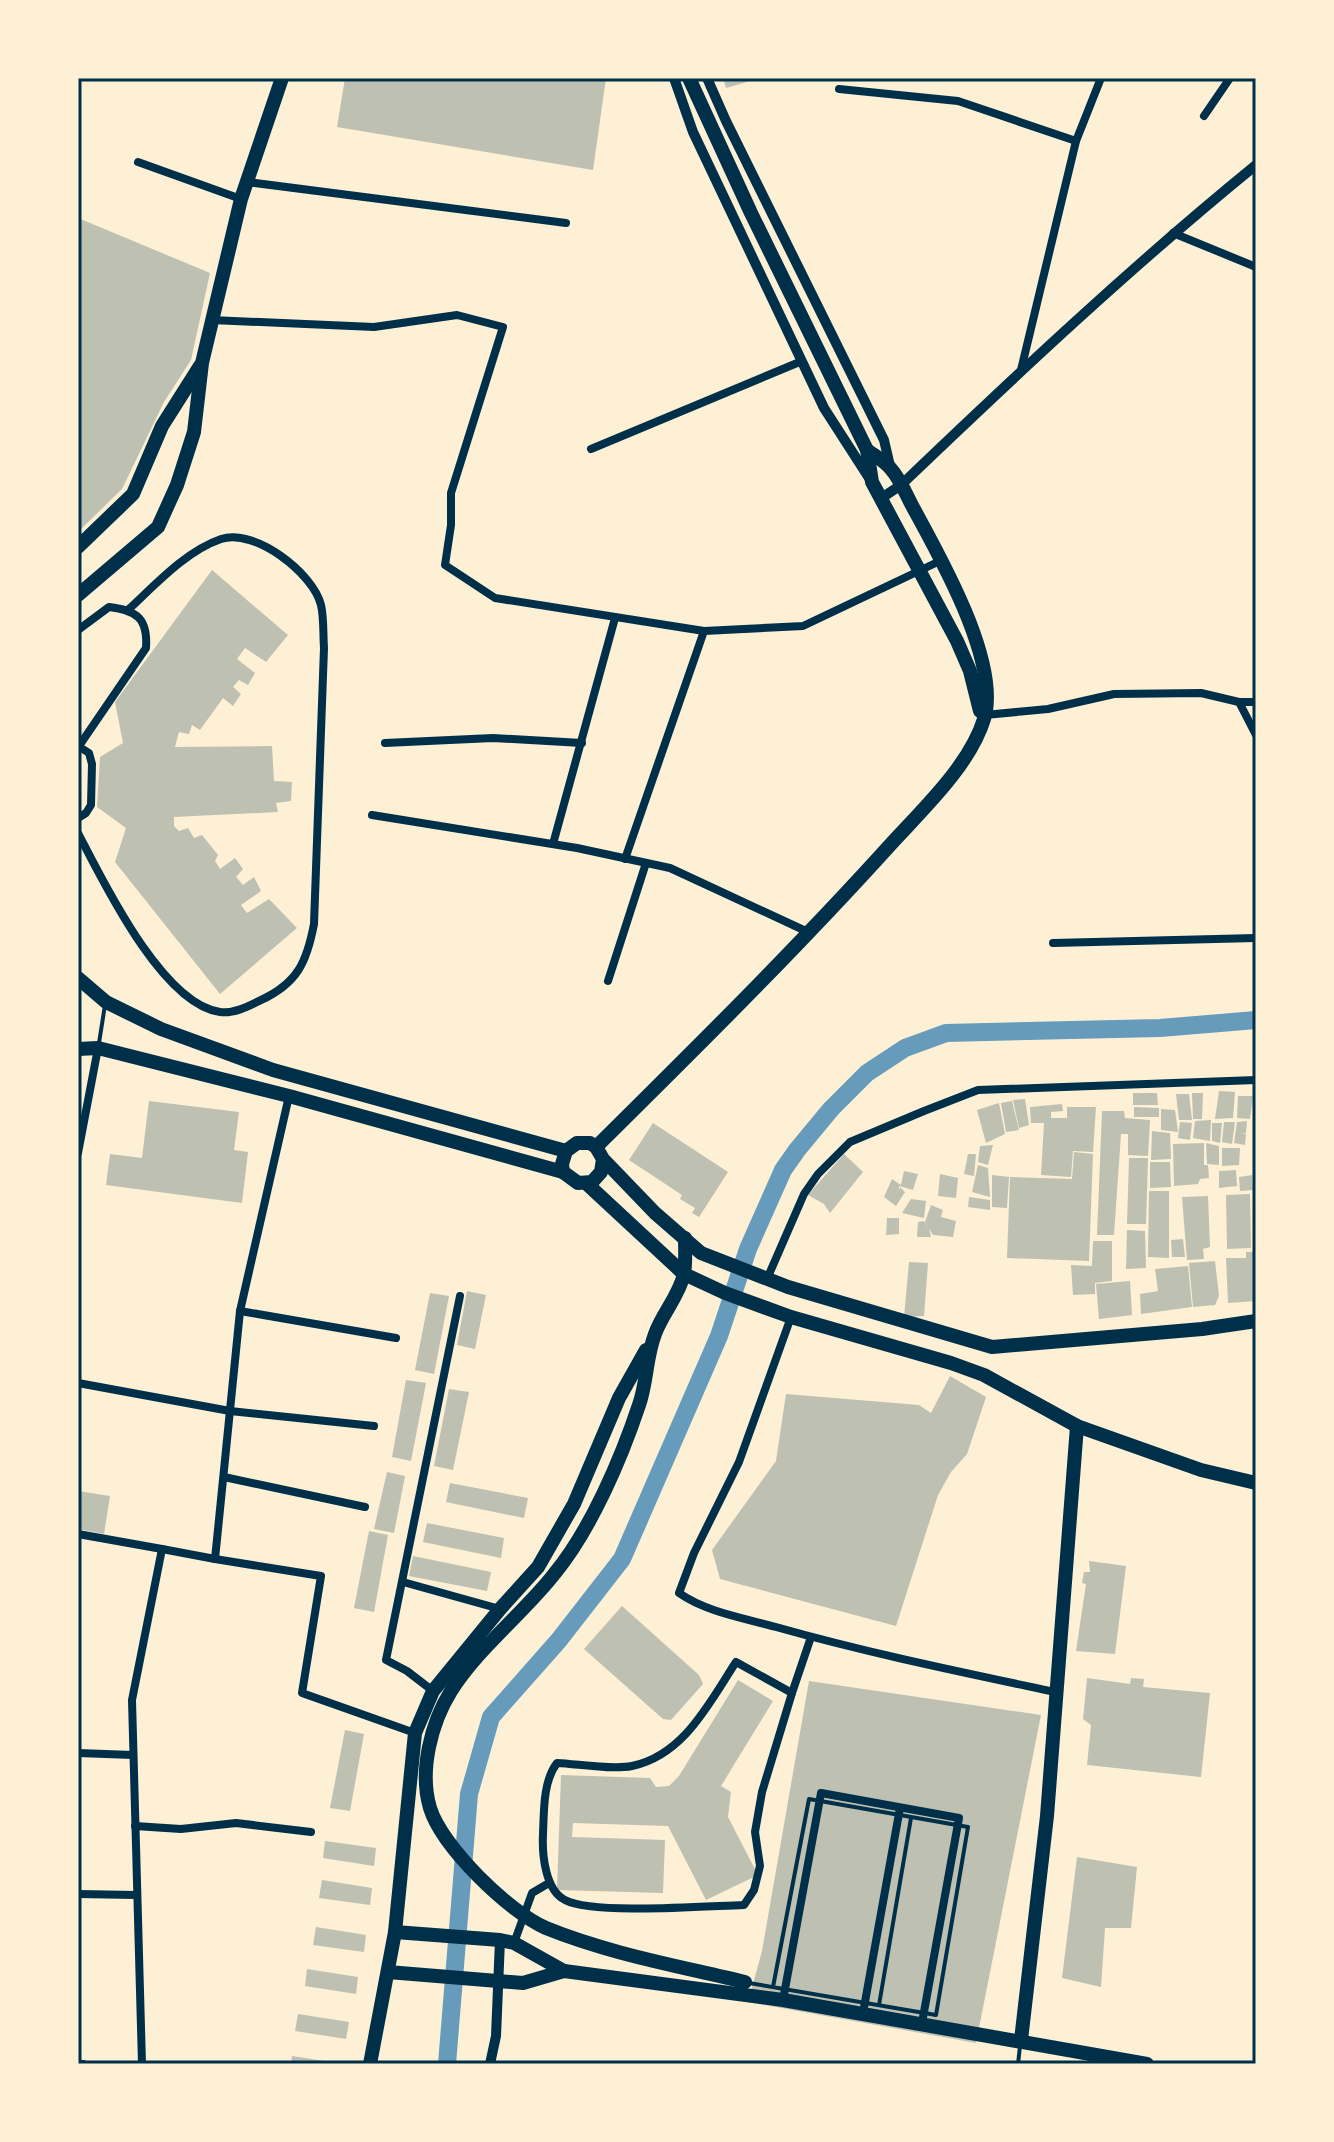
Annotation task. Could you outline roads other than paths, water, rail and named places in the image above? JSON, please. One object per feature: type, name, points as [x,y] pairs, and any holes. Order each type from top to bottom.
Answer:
[{"type":"main road","points":[[78,595],[158,527],[177,485],[194,432],[202,363],[241,199],[282,78]]},
{"type":"main road","points":[[689,78],[867,450],[872,482],[880,499],[920,569],[970,671],[984,719]]},
{"type":"main road","points":[[78,547],[133,494],[162,426],[202,363]]},
{"type":"main road","points":[[78,1049],[98,1048],[289,1096],[563,1172],[572,1181],[586,1183],[597,1178],[601,1172],[600,1153],[945,784],[966,755],[984,719],[986,678],[980,652],[942,560],[891,468],[867,450]]},
{"type":"main road","points":[[78,978],[106,1002],[161,1029],[273,1070],[566,1151]]},
{"type":"main road","points":[[563,1172],[562,1157],[566,1151],[584,1142],[600,1153],[655,1213],[701,1253],[788,1287],[992,1347],[1202,1329],[1256,1321]]},
{"type":"main road","points":[[586,1183],[684,1274],[784,1315],[984,1375],[1077,1426],[1201,1470],[1256,1483]]},
{"type":"main road","points":[[370,2064],[395,1973],[415,1733],[433,1691],[538,1567],[574,1504],[619,1398],[684,1274],[685,1238]]},
{"type":"main road","points":[[654,1335],[640,1404],[584,1528],[556,1572],[450,1691],[431,1736],[426,1771],[430,1808],[450,1843],[478,1876],[510,1905],[544,1927],[612,1950],[745,1982]]},
{"type":"main road","points":[[984,1375],[992,1347]]},
{"type":"main road","points":[[1021,2040],[1047,1816],[1077,1426]]},
{"type":"main road","points":[[398,1932],[507,1941],[564,1971],[783,2000],[1147,2064]]},
{"type":"main road","points":[[395,1973],[523,1983],[564,1971]]},
{"type":"street","points":[[674,78],[693,132],[824,408],[872,482]]},
{"type":"street","points":[[707,78],[884,440],[891,468]]},
{"type":"street","points":[[1021,370],[1076,141],[1101,78]]},
{"type":"street","points":[[1204,116],[1230,78]]},
{"type":"street","points":[[839,89],[958,101],[1076,141]]},
{"type":"street","points":[[138,162],[241,199]]},
{"type":"street","points":[[880,499],[901,485],[1021,370],[1173,233],[1256,165]]},
{"type":"street","points":[[247,182],[566,223]]},
{"type":"street","points":[[1173,233],[1256,267]]},
{"type":"street","points":[[211,320],[374,327],[457,315],[503,327],[451,493],[451,525],[445,565],[495,598],[704,631],[803,626],[942,560]]},
{"type":"street","points":[[591,449],[802,361]]},
{"type":"street","points":[[78,833],[146,953],[178,989],[203,1006],[222,1013],[241,1010],[280,992],[307,958],[314,924],[324,648],[321,603],[297,567],[251,539],[223,538],[184,560],[129,609]]},
{"type":"street","points":[[78,630],[109,607],[129,609],[140,617],[147,632],[146,648],[79,746],[89,753],[92,764],[91,805],[78,818]]},
{"type":"street","points":[[553,844],[615,618]]},
{"type":"street","points":[[625,859],[704,631]]},
{"type":"street","points":[[984,719],[1114,694],[1201,693],[1239,702],[1256,702]]},
{"type":"street","points":[[1239,702],[1256,735]]},
{"type":"street","points":[[385,743],[493,738],[582,743]]},
{"type":"street","points":[[372,815],[553,844],[670,868],[808,932]]},
{"type":"street","points":[[608,981],[646,863]]},
{"type":"street","points":[[1053,943],[1256,938]]},
{"type":"street","points":[[78,1153],[98,1048]]},
{"type":"street","points":[[767,1279],[804,1194],[818,1174],[850,1142],[924,1111],[978,1090],[1256,1080]]},
{"type":"street","points":[[215,1559],[240,1311],[289,1096]]},
{"type":"street","points":[[433,1691],[386,1660],[460,1296]]},
{"type":"street","points":[[240,1311],[396,1338]]},
{"type":"street","points":[[784,1315],[739,1462],[694,1553],[679,1593],[688,1600],[723,1612],[860,1650],[1055,1692]]},
{"type":"street","points":[[78,1383],[230,1411],[374,1426]]},
{"type":"street","points":[[224,1477],[365,1507]]},
{"type":"street","points":[[78,1534],[321,1576],[302,1693],[415,1733]]},
{"type":"street","points":[[142,2064],[132,1700],[162,1549]]},
{"type":"street","points":[[403,1582],[500,1609]]},
{"type":"street","points":[[792,1693],[736,1662],[690,1730],[664,1754],[631,1767],[557,1763],[549,1774],[542,1837],[549,1883],[564,1900],[590,1906],[744,1905],[754,1890],[760,1866],[755,1832],[762,1792],[811,1637]]},
{"type":"street","points":[[78,1753],[133,1755]]},
{"type":"street","points":[[783,2000],[821,1793],[959,1818],[922,2023]]},
{"type":"street","points":[[863,2013],[900,1808]]},
{"type":"street","points":[[135,1826],[181,1829],[236,1823],[311,1832]]},
{"type":"street","points":[[490,2064],[496,2036],[492,1980],[507,1941],[532,1893],[549,1883]]},
{"type":"street","points":[[78,1894],[136,1895]]},
{"type":"lane","points":[[98,1048],[106,1002]]},
{"type":"lane","points":[[745,1982],[773,1987],[936,2015],[968,1827],[809,1799],[773,1987]]},
{"type":"lane","points":[[879,2005],[911,1818]]},
{"type":"lane","points":[[1018,2064],[1021,2040]]},
{"type":"waterway","points":[[447,2064],[469,1794],[491,1717],[559,1640],[622,1559],[719,1336],[748,1249],[783,1170],[797,1150],[831,1109],[867,1073],[905,1048],[946,1033],[1160,1028],[1256,1020]]}]
